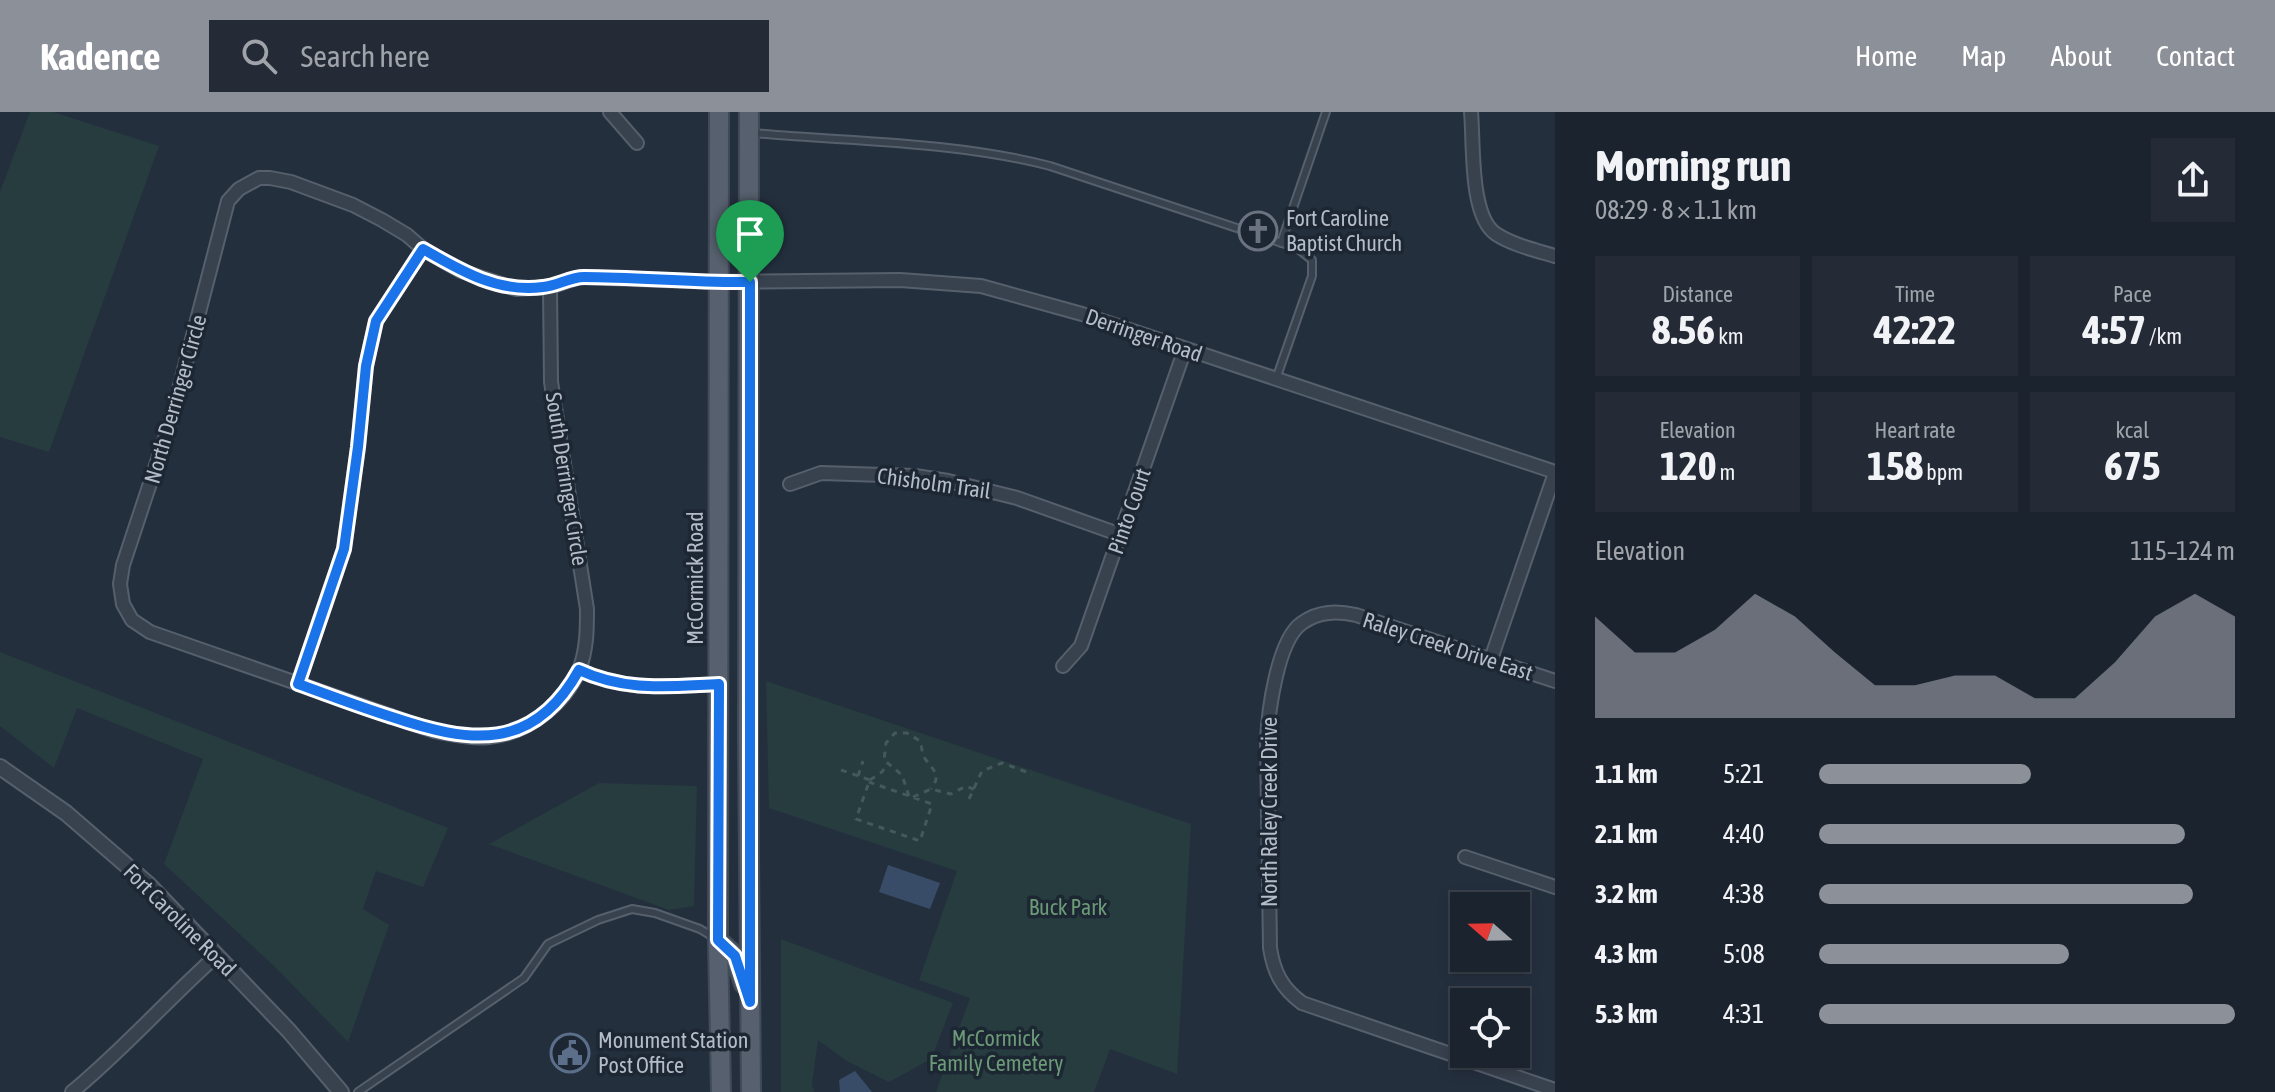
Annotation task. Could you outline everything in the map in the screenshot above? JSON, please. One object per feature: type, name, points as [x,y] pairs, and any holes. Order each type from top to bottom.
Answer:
[{"type":"main road","name":"McCormick Road","points":[[719,112],[718,940],[721,1092]]},
{"type":"main road","points":[[749,112],[751,1092]]},
{"type":"main road","points":[[718,940],[735,956],[750,1002]]},
{"type":"street","points":[[610,112],[637,143]]},
{"type":"street","points":[[1471,112],[1477,199],[1483,221],[1494,233],[1504,238],[1555,256]]},
{"type":"street","name":"Derringer Road","points":[[228,201],[239,189],[259,178],[291,182],[353,205],[407,235],[423,249],[461,271],[516,289],[550,287],[580,277],[718,282],[900,280],[981,286],[1082,314],[1555,472]]},
{"type":"street","name":"North Derringer Circle","points":[[228,201],[171,420],[123,565],[120,595],[132,620],[150,632],[298,684]]},
{"type":"street","points":[[423,249],[376,321],[366,366],[344,549],[298,684],[434,731],[477,738],[492,737],[525,726],[539,717],[569,689],[579,670],[615,684],[638,687],[719,684]]},
{"type":"street","name":"South Derringer Circle","points":[[550,287],[551,382],[587,609],[585,651],[579,670]]},
{"type":"street","name":"Pinto Court","points":[[1063,666],[1081,646],[1185,349]]},
{"type":"street","points":[[1491,659],[1555,472]]},
{"type":"street","name":"Chisholm Trail","points":[[790,484],[821,473],[915,476],[948,481],[1017,498],[1121,535]]},
{"type":"street","name":"Raley Creek Drive East","points":[[1340,612],[1555,681]]},
{"type":"street","name":"North Raley Creek Drive","points":[[1340,612],[1326,613],[1302,623],[1295,630],[1282,656],[1268,711],[1270,948],[1279,980],[1302,1003],[1555,1090]]},
{"type":"street","name":"Fort Caroline Road","points":[[0,767],[66,813],[148,884],[289,1031],[341,1092]]},
{"type":"street","points":[[1465,857],[1555,887]]},
{"type":"street","points":[[72,1092],[113,1058],[216,956]]},
{"type":"lane","points":[[1281,243],[1326,112]]},
{"type":"lane","points":[[749,133],[1014,156],[1297,248],[1312,260],[1312,276],[1276,379]]},
{"type":"lane","points":[[358,1092],[524,978],[548,944],[598,920],[632,909],[644,911],[700,929],[718,940]]},
{"type":"path","points":[[911,796],[902,775],[887,764],[883,753],[886,743],[895,733],[907,733],[920,741],[926,761],[936,770],[937,776],[931,789]]},
{"type":"path","points":[[876,751],[883,753]]},
{"type":"path","points":[[858,776],[863,761]]},
{"type":"path","points":[[969,799],[976,790],[982,771],[1002,763],[1032,774]]},
{"type":"path","points":[[841,770],[869,781],[932,804],[920,841],[856,819],[869,781],[887,764]]},
{"type":"path","points":[[911,796],[931,789],[951,794],[966,786],[976,790]]},
{"type":"green space","points":[[30,112],[53,112],[159,146],[49,452],[0,437],[0,192]]},
{"type":"green space","points":[[0,652],[448,828],[423,887],[376,871],[363,909],[389,925],[348,1042],[275,967],[164,864],[203,759],[77,708],[54,768],[0,726]]},
{"type":"green space","name":"Buck Park","points":[[766,681],[1191,824],[1177,1074],[1110,1049],[1094,1092],[936,1092],[970,998],[919,980],[957,871],[769,808]]},
{"type":"green space","points":[[599,783],[697,786],[694,906],[669,910],[489,844]]},
{"type":"green space","points":[[781,939],[953,1003],[931,1059],[889,1082],[847,1061],[818,1040],[812,1084],[814,1092],[781,1092]]},
{"type":"water","points":[[888,865],[940,883],[930,909],[879,892]]},
{"type":"water","points":[[855,1071],[872,1092],[840,1092],[839,1080]]},
{"type":"place","name":"Fort Caroline Baptist Church","points":[[1258,231]]},
{"type":"place","name":"Monument Station Post Office","points":[[570,1053]]},
{"type":"route","points":[[423,249],[461,271],[516,289],[550,287],[580,277],[750,282],[750,1002],[735,956],[718,940],[719,684],[638,687],[597,679],[579,670],[569,689],[539,717],[504,734],[477,738],[434,731],[298,684],[344,549],[366,366],[376,321],[423,249]]},
{"type":"park label","name":"McCormick Family Cemetery","points":[[996,1050]]}]
